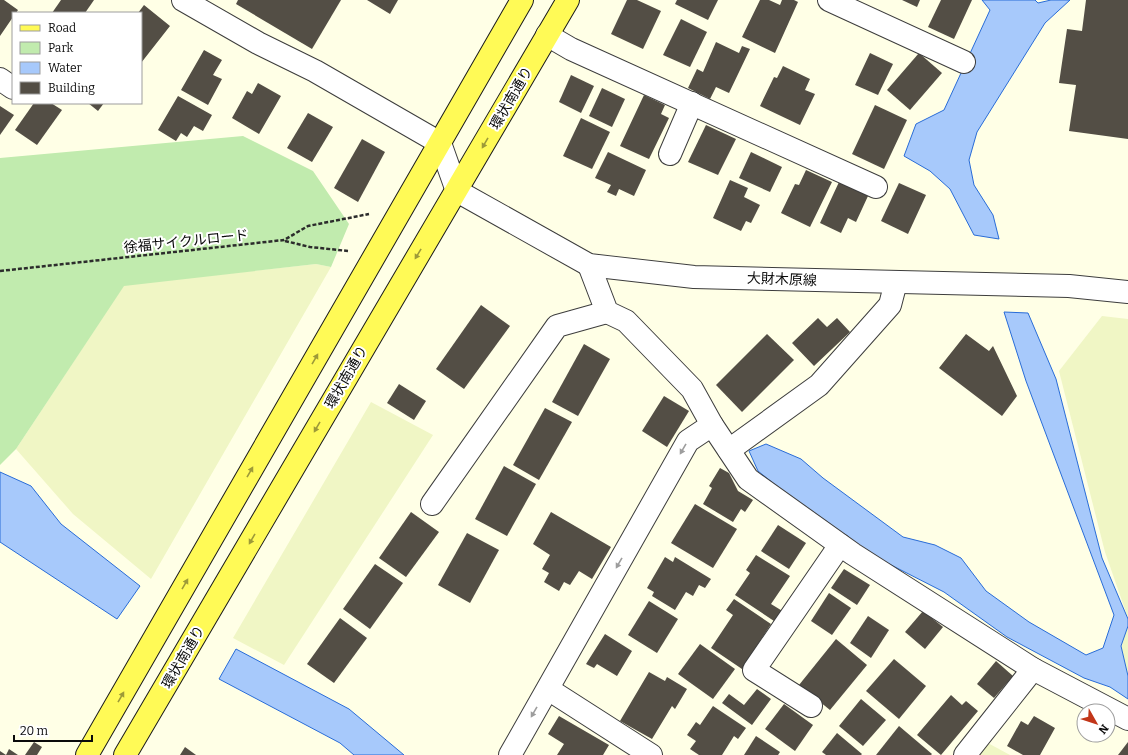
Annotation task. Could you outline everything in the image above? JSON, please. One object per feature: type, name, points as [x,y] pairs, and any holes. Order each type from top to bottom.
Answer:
[{"type":"main road","points":[[87,755],[522,0]]},
{"type":"main road","name":"環状南通り","points":[[125,755],[568,0]]},
{"type":"street","points":[[183,0],[258,43],[315,71],[440,142],[456,191]]},
{"type":"street","points":[[829,0],[964,62]]},
{"type":"street","points":[[547,35],[572,48],[876,187]]},
{"type":"street","points":[[0,79],[12,87]]},
{"type":"street","points":[[670,154],[692,103]]},
{"type":"street","name":"大財木原線","points":[[456,191],[589,265],[694,276],[1069,286],[1128,292]]},
{"type":"street","points":[[589,265],[607,312]]},
{"type":"street","points":[[729,450],[820,386],[890,305],[896,282]]},
{"type":"street","points":[[432,504],[557,326],[607,312],[626,320],[692,389],[712,425],[748,479],[840,545],[1033,669],[1128,719]]},
{"type":"street","points":[[510,755],[688,441],[712,425]]},
{"type":"street","points":[[811,706],[754,670],[840,545]]},
{"type":"street","points":[[965,755],[1033,669]]},
{"type":"street","points":[[548,689],[651,755]]},
{"type":"path","name":"徐福サイクルロード","points":[[0,271],[284,240],[308,226],[369,214]]},
{"type":"path","points":[[284,240],[310,247],[348,251]]},
{"type":"green space","points":[[243,136],[313,171],[349,224],[331,267],[316,264],[124,286],[16,449],[0,465],[0,158]]},
{"type":"green space","points":[[316,264],[331,267],[151,579],[73,514],[16,449],[124,285]]},
{"type":"green space","points":[[1102,316],[1128,319],[1128,618],[1105,552],[1059,371]]},
{"type":"green space","points":[[371,402],[433,435],[284,665],[233,638]]},
{"type":"green space","points":[[1128,626],[1128,676],[1121,646]]},
{"type":"green space","points":[[986,742],[1010,755],[976,755]]},
{"type":"water","points":[[982,0],[1035,0],[1038,3],[1051,0],[1070,0],[1045,23],[977,132],[969,160],[974,185],[993,215],[999,239],[974,235],[950,189],[930,171],[904,156],[916,124],[944,110],[990,10]]},
{"type":"water","points":[[1004,312],[1028,313],[1056,379],[1102,558],[1128,619],[1128,626],[1121,646],[1128,676],[1128,699],[1110,687],[1084,678],[1007,637],[944,592],[846,542],[758,471],[749,451],[766,444],[801,459],[823,478],[903,537],[935,545],[961,558],[986,591],[1029,622],[1086,655],[1103,648],[1114,615],[1026,381]]},
{"type":"water","points":[[0,472],[31,486],[61,524],[140,586],[117,619],[0,542]]},
{"type":"water","points":[[236,649],[349,709],[404,755],[354,755],[340,743],[219,679]]},
{"type":"building","points":[[0,0],[4,0],[18,10],[17,12],[12,12],[12,18],[0,36]]},
{"type":"building","points":[[61,0],[94,0],[86,12],[53,12]]},
{"type":"building","points":[[238,0],[341,0],[312,49],[236,4]]},
{"type":"building","points":[[367,0],[398,0],[390,14]]},
{"type":"building","points":[[627,0],[637,0],[661,11],[643,49],[611,34]]},
{"type":"building","points":[[677,0],[718,0],[708,20],[675,4]]},
{"type":"building","points":[[760,0],[769,0],[780,5],[782,0],[794,0],[798,2],[775,53],[742,37]]},
{"type":"building","points":[[902,0],[920,0],[917,7]]},
{"type":"building","points":[[941,0],[972,0],[954,39],[928,27]]},
{"type":"building","points":[[1086,0],[1128,0],[1128,139],[1069,131],[1076,85],[1059,83],[1067,29],[1082,31]]},
{"type":"building","points":[[144,5],[170,26],[142,62],[142,12],[139,12]]},
{"type":"building","points":[[681,19],[707,32],[690,67],[663,55]]},
{"type":"building","points":[[716,42],[739,53],[742,46],[750,49],[729,93],[716,87],[710,99],[688,88],[697,69],[703,72]]},
{"type":"building","points":[[204,50],[222,60],[213,75],[222,79],[208,105],[181,90]]},
{"type":"building","points":[[870,53],[893,64],[878,95],[855,85]]},
{"type":"building","points":[[919,53],[942,73],[910,110],[887,90]]},
{"type":"building","points":[[783,66],[810,79],[805,90],[815,94],[800,125],[760,106],[774,77],[777,78]]},
{"type":"building","points":[[571,75],[594,86],[581,113],[559,102]]},
{"type":"building","points":[[258,83],[281,96],[259,134],[232,118],[247,91],[252,94]]},
{"type":"building","points":[[602,88],[625,99],[612,127],[589,116]]},
{"type":"building","points":[[644,95],[665,105],[661,114],[669,118],[649,159],[620,146]]},
{"type":"building","points":[[178,96],[212,115],[203,131],[194,126],[187,137],[181,133],[176,141],[158,130]]},
{"type":"building","points":[[33,104],[53,104],[62,110],[37,145],[15,130]]},
{"type":"building","points":[[89,104],[103,104],[98,111]]},
{"type":"building","points":[[875,105],[907,120],[884,169],[852,154]]},
{"type":"building","points":[[0,106],[14,115],[0,135]]},
{"type":"building","points":[[308,113],[333,127],[312,162],[287,148]]},
{"type":"building","points":[[581,118],[610,132],[592,169],[563,156]]},
{"type":"building","points":[[706,125],[736,139],[718,175],[688,162]]},
{"type":"building","points":[[362,139],[385,152],[358,202],[334,188]]},
{"type":"building","points":[[608,152],[646,170],[634,196],[619,189],[616,196],[607,192],[611,185],[595,178]]},
{"type":"building","points":[[751,152],[782,167],[770,192],[739,178]]},
{"type":"building","points":[[806,170],[832,182],[810,227],[781,213],[795,184],[799,185]]},
{"type":"building","points":[[730,180],[748,188],[744,197],[760,205],[751,223],[746,221],[741,231],[713,218]]},
{"type":"building","points":[[839,182],[868,196],[856,222],[848,218],[841,233],[820,223]]},
{"type":"building","points":[[899,183],[926,195],[908,234],[881,221]]},
{"type":"building","points":[[481,305],[510,326],[464,389],[436,369]]},
{"type":"building","points":[[818,318],[827,327],[837,318],[850,332],[814,366],[792,343]]},
{"type":"building","points":[[767,334],[794,360],[742,412],[716,385]]},
{"type":"building","points":[[966,334],[989,351],[993,346],[1017,396],[1002,416],[939,368]]},
{"type":"building","points":[[584,344],[610,359],[578,416],[552,402]]},
{"type":"building","points":[[399,384],[426,401],[414,420],[387,403]]},
{"type":"building","points":[[664,396],[689,411],[667,447],[642,431]]},
{"type":"building","points":[[545,408],[572,422],[539,480],[513,465]]},
{"type":"building","points":[[504,466],[536,484],[507,536],[475,519]]},
{"type":"building","points":[[720,468],[729,473],[738,491],[753,500],[745,512],[741,509],[733,522],[703,504],[712,488],[709,486]]},
{"type":"building","points":[[695,504],[737,529],[713,568],[671,543]]},
{"type":"building","points":[[411,512],[439,532],[406,577],[379,558]]},
{"type":"building","points":[[551,512],[611,547],[592,579],[579,571],[570,585],[564,582],[559,591],[544,582],[549,573],[542,569],[550,555],[533,544]]},
{"type":"building","points":[[778,525],[806,543],[789,569],[761,551]]},
{"type":"building","points":[[467,533],[499,550],[470,603],[438,585]]},
{"type":"building","points":[[756,555],[790,576],[771,604],[784,612],[777,623],[735,595],[750,573],[746,570]]},
{"type":"building","points":[[665,557],[673,562],[675,557],[711,579],[705,588],[699,585],[693,596],[686,592],[675,610],[652,596],[654,592],[647,588]]},
{"type":"building","points":[[375,564],[403,583],[370,629],[343,609]]},
{"type":"building","points":[[844,569],[870,585],[857,605],[831,588]]},
{"type":"building","points":[[829,593],[851,608],[832,635],[811,621]]},
{"type":"building","points":[[734,599],[771,624],[742,669],[711,648],[733,615],[726,610]]},
{"type":"building","points":[[649,601],[678,619],[657,653],[628,635]]},
{"type":"building","points":[[923,611],[943,627],[925,649],[905,632]]},
{"type":"building","points":[[868,616],[889,630],[871,658],[850,643]]},
{"type":"building","points":[[340,618],[367,638],[334,683],[307,664]]},
{"type":"building","points":[[605,634],[632,651],[617,676],[597,664],[594,668],[586,664]]},
{"type":"building","points":[[836,639],[867,665],[830,710],[799,685]]},
{"type":"building","points":[[700,644],[735,669],[713,699],[678,674]]},
{"type":"building","points":[[894,659],[926,686],[899,719],[866,691]]},
{"type":"building","points":[[996,661],[1013,676],[994,698],[977,684]]},
{"type":"building","points":[[649,672],[665,681],[667,677],[687,689],[675,709],[672,706],[652,739],[620,721]]},
{"type":"building","points":[[757,689],[771,699],[752,725],[722,703],[729,694],[744,705]]},
{"type":"building","points":[[951,695],[962,705],[966,701],[978,711],[941,755],[917,735]]},
{"type":"building","points":[[861,699],[886,720],[863,746],[839,726]]},
{"type":"building","points":[[784,704],[813,725],[795,751],[765,729]]},
{"type":"building","points":[[713,706],[746,728],[738,739],[734,736],[722,755],[699,755],[690,749],[696,741],[687,735],[696,722],[700,725]]},
{"type":"building","points":[[559,716],[609,745],[603,755],[557,755],[564,744],[548,734]]},
{"type":"building","points":[[1034,716],[1055,728],[1040,755],[1023,755],[1007,746],[1021,721],[1028,725]]},
{"type":"building","points":[[899,726],[932,754],[876,755]]},
{"type":"building","points":[[837,733],[862,754],[826,755],[822,752]]},
{"type":"building","points":[[756,736],[780,752],[778,755],[744,755]]},
{"type":"building","points":[[34,742],[42,747],[37,755],[25,755]]},
{"type":"building","points":[[1128,742],[1128,755],[1118,755]]},
{"type":"building","points":[[185,747],[196,755],[180,755]]},
{"type":"building","points":[[9,749],[18,755],[6,755]]},
{"type":"building","points":[[0,751],[6,755],[0,755]]}]
